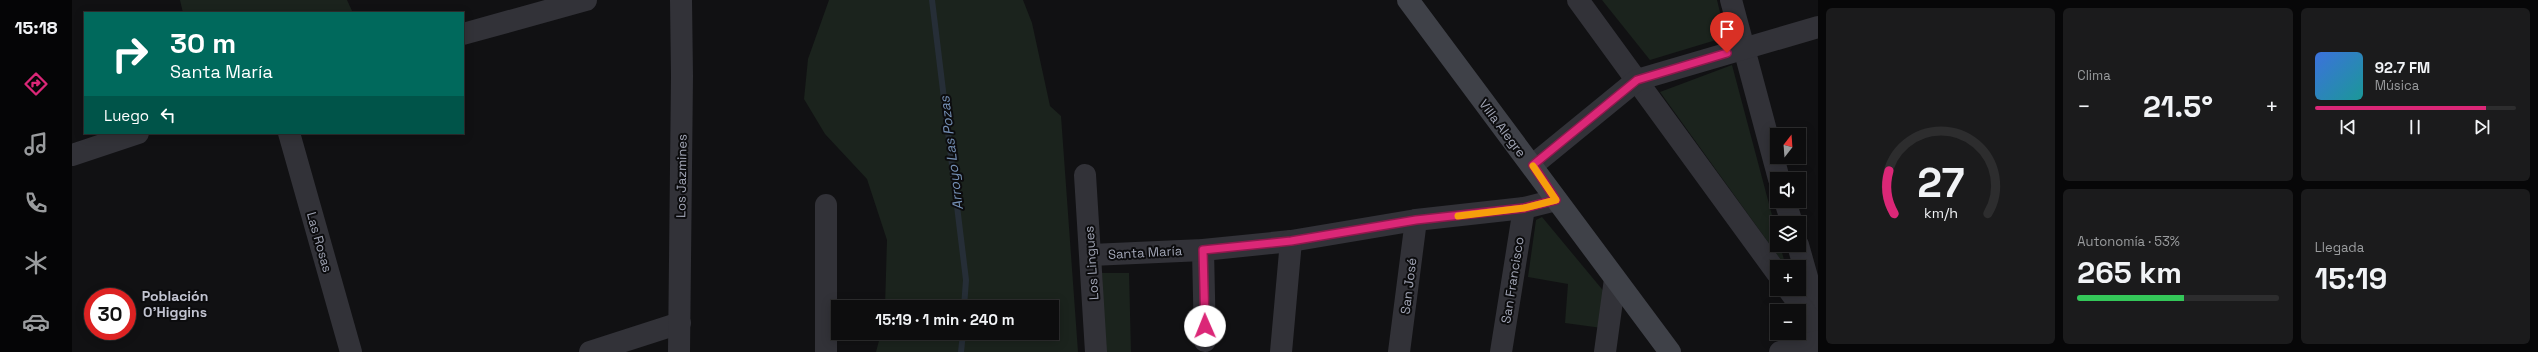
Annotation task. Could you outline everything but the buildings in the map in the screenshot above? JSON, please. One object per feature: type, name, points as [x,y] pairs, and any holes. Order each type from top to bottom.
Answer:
[{"type":"main road","name":"Villa Alegre","points":[[1408,0],[1524,158],[1533,165],[1556,200],[1670,352]]},
{"type":"street","points":[[464,34],[586,0]]},
{"type":"street","name":"Los Jazmines","points":[[679,352],[682,76],[680,0]]},
{"type":"street","points":[[1578,0],[1770,263]]},
{"type":"street","points":[[1731,0],[1742,48],[1777,172]]},
{"type":"street","points":[[1533,165],[1637,80],[1742,48],[1818,27]]},
{"type":"street","points":[[72,155],[135,134]]},
{"type":"street","name":"Las Rosas","points":[[289,134],[351,352]]},
{"type":"street","name":"Los Lingues","points":[[1085,175],[1096,352]]},
{"type":"street","name":"Santa María","points":[[1090,255],[1203,250],[1291,241],[1416,220],[1524,208],[1556,200]]},
{"type":"street","points":[[826,205],[826,352]]},
{"type":"street","name":"San Francisco","points":[[1501,352],[1524,208]]},
{"type":"street","name":"San José","points":[[1399,352],[1416,220]]},
{"type":"street","points":[[1281,352],[1291,241]]},
{"type":"street","points":[[1203,250],[1205,341]]},
{"type":"street","points":[[1800,252],[1818,316]]},
{"type":"street","points":[[1605,352],[1615,279]]},
{"type":"street","points":[[1793,296],[1818,330]]},
{"type":"street","points":[[590,352],[680,323]]},
{"type":"street","points":[[1780,352],[1818,341]]},
{"type":"shaded area","points":[[180,0],[347,0],[353,12],[183,12]]},
{"type":"shaded area","points":[[829,0],[1023,0],[1032,23],[1050,106],[1061,116],[1078,352],[876,352],[879,340],[1059,340],[1059,300],[885,300],[887,240],[867,179],[825,134],[804,99],[808,59]]},
{"type":"shaded area","points":[[1602,0],[1717,0],[1726,37],[1650,60]]},
{"type":"shaded area","points":[[1732,65],[1772,216],[1770,216],[1770,245],[1660,92]]},
{"type":"shaded area","points":[[1542,217],[1606,294],[1602,328],[1565,323],[1568,284],[1528,277],[1536,220]]},
{"type":"shaded area","points":[[1775,252],[1782,252],[1784,260],[1781,260]]},
{"type":"shaded area","points":[[1102,273],[1129,273],[1131,352],[1104,352]]},
{"type":"waterway","name":"Arroyo Las Pozas","points":[[932,0],[966,280],[965,300]]},
{"type":"waterway","name":"Arroyo Las Pozas","points":[[961,352],[962,340]]},
{"type":"slow traffic","points":[[1458,216],[1524,208],[1556,200],[1533,166]]},
{"type":"district","name":"Población O'Higgins","points":[[175,304]]},
{"type":"route","points":[[1205,326],[1203,250],[1291,241],[1416,220],[1524,208],[1556,200],[1533,165],[1637,80],[1727,53]]}]
